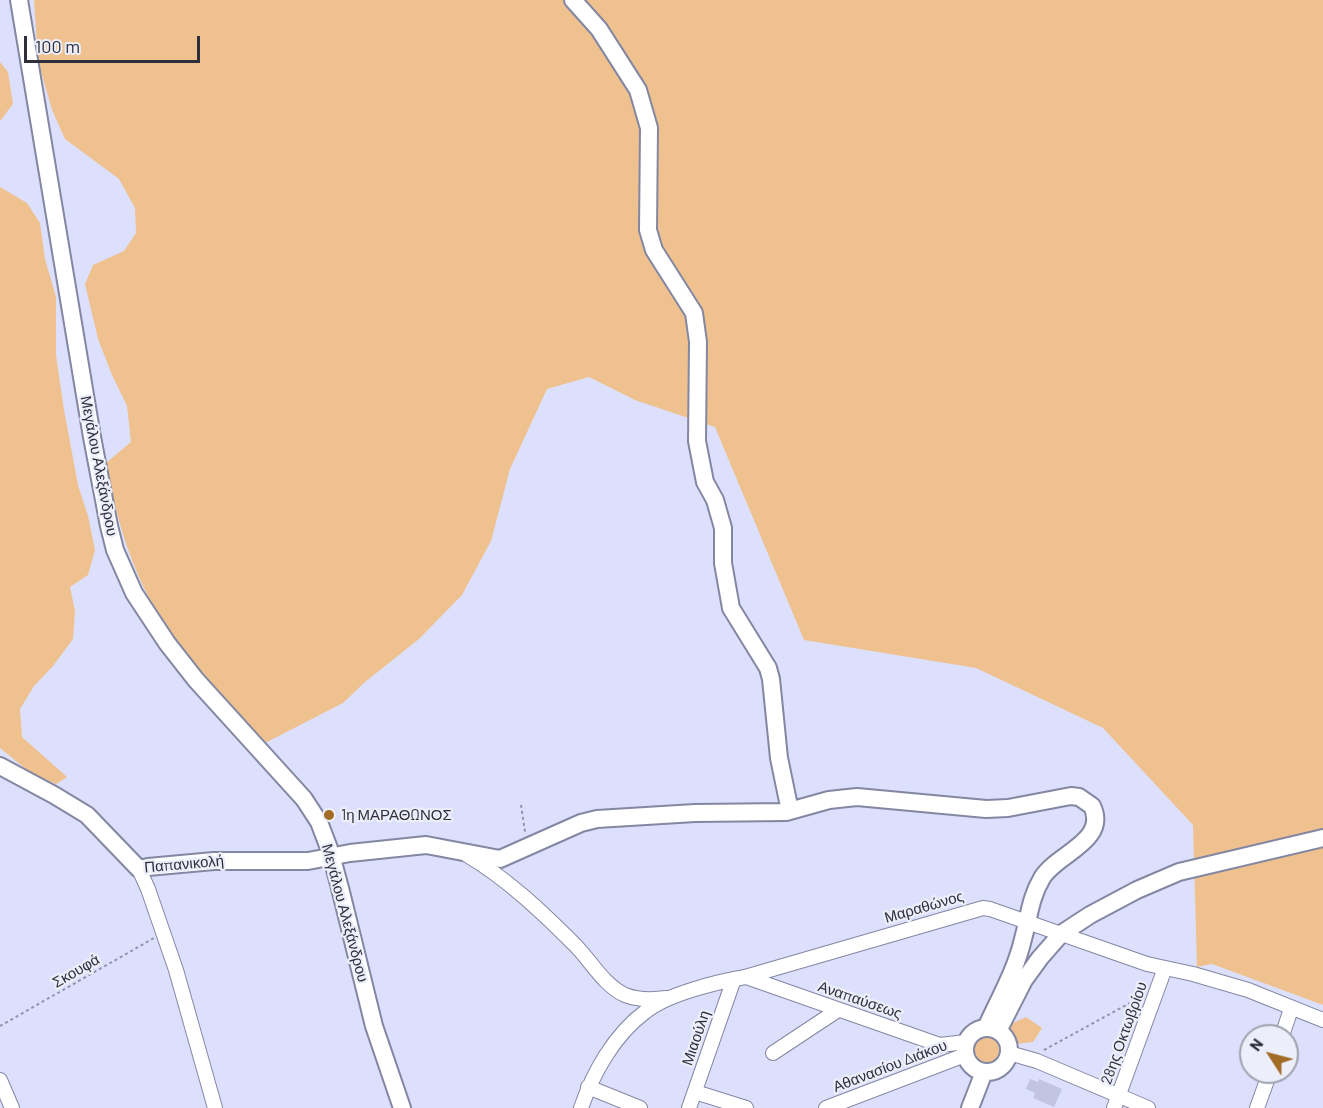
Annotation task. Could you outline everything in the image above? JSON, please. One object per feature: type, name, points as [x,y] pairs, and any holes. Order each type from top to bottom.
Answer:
[{"type":"street","name":"Μεγάλου Αλεξάνδρου","points":[[19,0],[92,437],[115,550],[134,593],[157,630],[196,680],[304,799],[319,822],[332,858],[374,1026],[402,1108]]},
{"type":"street","points":[[573,0],[599,29],[638,90],[649,128],[648,230],[654,250],[694,313],[698,342],[697,441],[705,482],[715,500],[723,528],[723,563],[731,608],[768,668],[771,679],[779,758],[790,811]]},
{"type":"street","name":"Παπανικολή","points":[[0,766],[87,816],[139,869],[214,861],[308,861],[350,853],[426,845],[500,859],[581,823],[597,819],[695,813],[790,811],[829,800],[857,797],[986,809],[1008,808],[1055,798],[1079,797],[1092,806],[1096,821],[1094,829],[1083,842],[1045,873],[1033,896],[1026,923]]},
{"type":"street","points":[[992,1029],[1024,980],[1061,934],[1137,890],[1179,872],[1323,838]]},
{"type":"street","points":[[459,851],[498,874],[515,888],[574,944],[609,984],[623,994],[637,999],[674,997]]},
{"type":"street","points":[[139,869],[148,889],[192,1021],[215,1108]]},
{"type":"street","name":"Μαραθώνος","points":[[581,1108],[588,1087],[604,1059],[621,1036],[645,1011],[674,997],[983,908],[1165,968],[1248,990],[1323,1020]]},
{"type":"street","points":[[992,1029],[1023,940],[1026,923]]},
{"type":"street","name":"28ης Οκτωβρίου","points":[[1116,1102],[1165,968]]},
{"type":"street","name":"Αναπαύσεως","points":[[740,978],[940,1045],[966,1049]]},
{"type":"street","name":"Μιαούλη","points":[[689,1108],[740,978]]},
{"type":"street","points":[[1286,1024],[1291,1009]]},
{"type":"street","points":[[773,1053],[838,1010]]},
{"type":"street","points":[[992,1029],[1006,1038],[1009,1053],[1000,1067],[984,1072],[972,1067],[966,1049],[974,1032],[992,1029]]},
{"type":"street","points":[[940,1045],[942,1064]]},
{"type":"street","name":"Αθανασίου Διάκου","points":[[827,1108],[942,1064],[966,1049]]},
{"type":"street","points":[[1009,1053],[1028,1058],[1116,1102],[1148,1108]]},
{"type":"street","points":[[970,1108],[984,1072]]},
{"type":"street","points":[[0,1080],[12,1108]]},
{"type":"street","points":[[1257,1108],[1266,1084]]},
{"type":"street","points":[[588,1087],[640,1108]]},
{"type":"street","points":[[695,1092],[746,1108]]},
{"type":"path","points":[[521,805],[527,846]]},
{"type":"path","name":"Σκουφά","points":[[0,1026],[163,933]]},
{"type":"path","points":[[1028,1058],[1130,1003]]},
{"type":"shaded area","points":[[34,0],[1323,0],[1323,1005],[1212,964],[1197,967],[1193,825],[1103,728],[976,668],[804,640],[715,427],[635,400],[589,377],[547,389],[510,469],[491,541],[462,595],[419,639],[365,682],[343,703],[265,743],[207,682],[164,624],[138,574],[119,522],[106,463],[131,442],[127,406],[98,339],[85,284],[93,265],[124,251],[136,233],[135,208],[119,179],[65,139],[52,110],[38,61]]},
{"type":"shaded area","points":[[0,62],[8,72],[13,104],[0,121]]},
{"type":"shaded area","points":[[0,187],[27,203],[40,223],[45,259],[56,297],[56,355],[64,410],[78,485],[88,516],[95,550],[88,575],[70,587],[75,611],[73,639],[53,666],[34,686],[20,709],[22,737],[67,777],[56,784],[32,774],[0,748]]},
{"type":"shaded area","points":[[1026,1017],[1042,1028],[1033,1042],[1014,1044],[1007,1031],[1011,1024]]},
{"type":"shaded area","points":[[986,1037],[995,1041],[999,1050],[995,1059],[986,1063],[977,1059],[973,1050],[977,1041]]},
{"type":"building","points":[[1030,1079],[1038,1082],[1039,1079],[1062,1089],[1054,1107],[1033,1098],[1035,1093],[1026,1089]]},
{"type":"place","name":"1η ΜΑΡΑΘΩΝΟΣ","points":[[329,815]]}]
